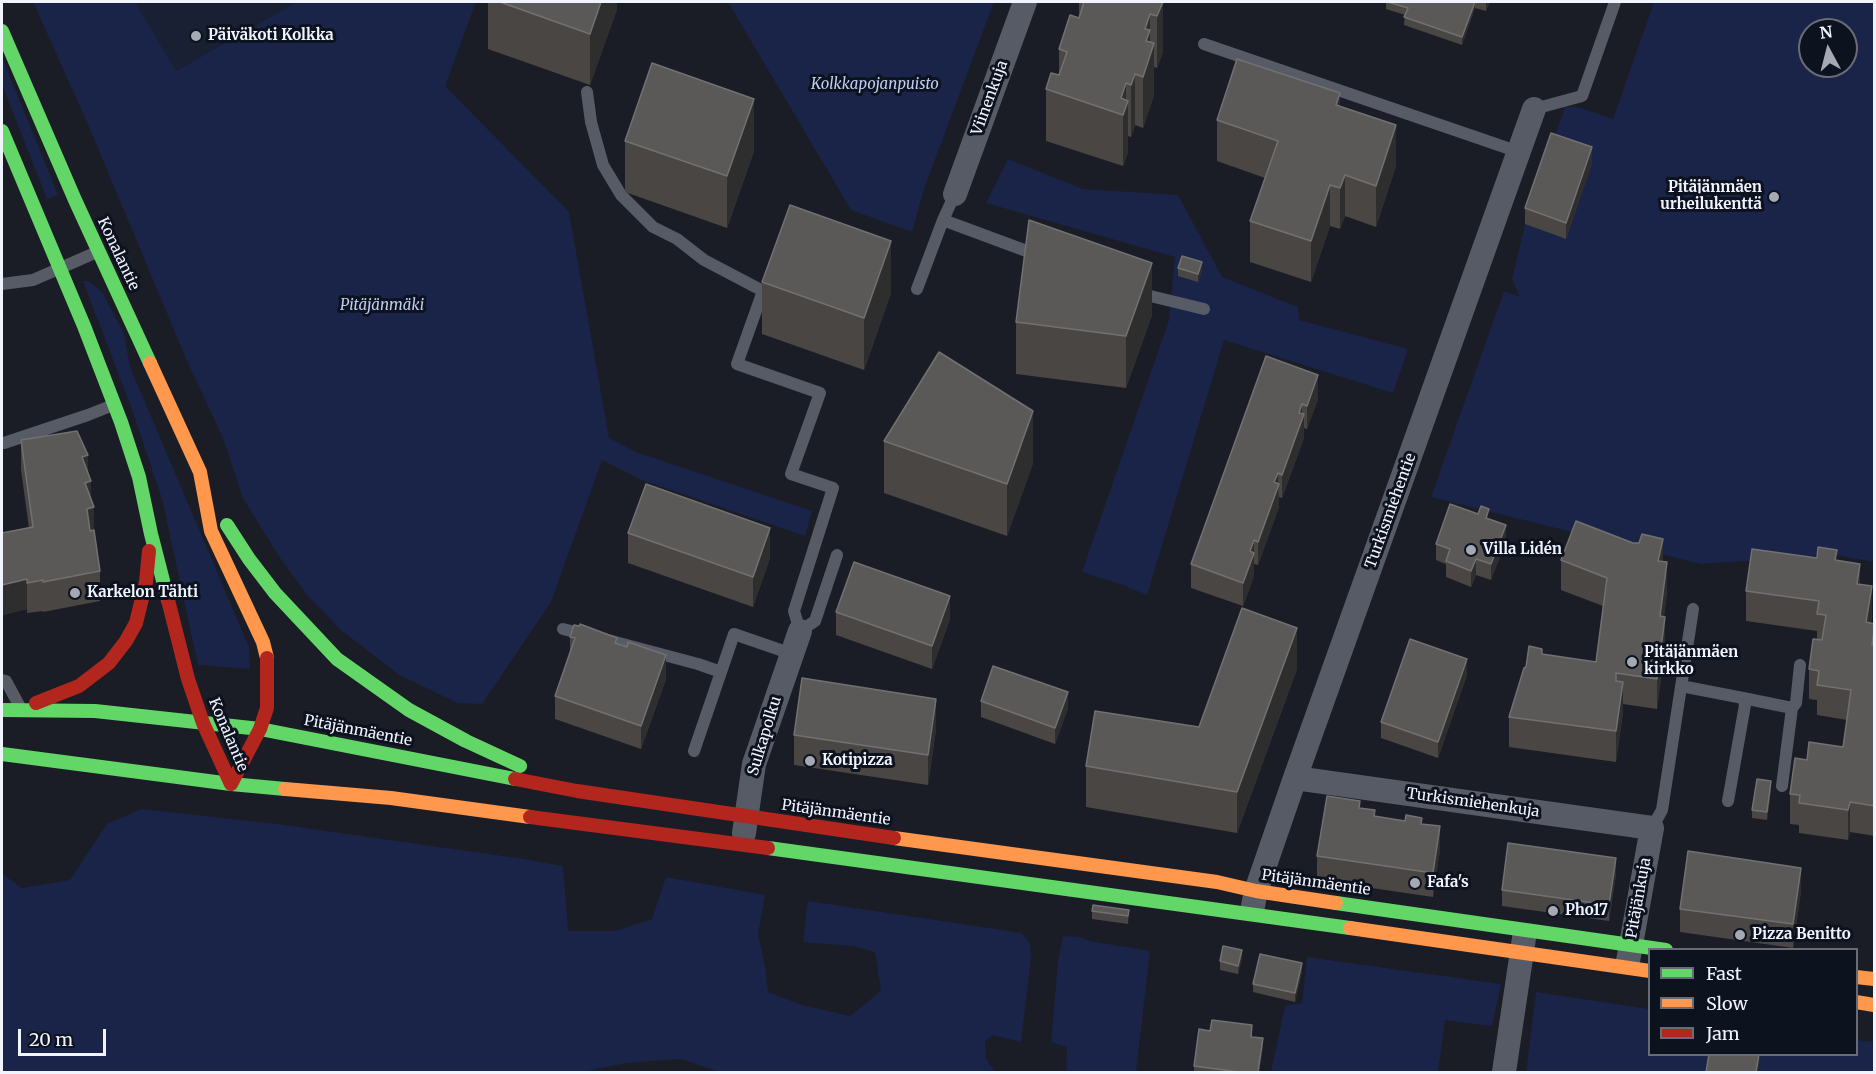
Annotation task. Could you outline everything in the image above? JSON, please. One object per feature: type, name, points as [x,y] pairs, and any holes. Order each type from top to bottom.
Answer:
[{"type":"main road","name":"Konalantie","points":[[2,31],[98,251],[200,472],[211,531],[263,642],[268,685],[267,708],[260,729],[231,784]]},
{"type":"main road","name":"Konalantie","points":[[2,131],[114,404],[139,477],[188,679],[203,723],[231,784]]},
{"type":"main road","points":[[200,472],[228,527],[249,559],[275,593],[337,659],[409,710],[466,741],[577,791]]},
{"type":"main road","points":[[21,709],[79,686],[109,663],[126,641],[136,623],[146,582],[151,534]]},
{"type":"main road","name":"Pitäjänmäentie","points":[[2,710],[105,712],[260,729],[577,791],[1217,882],[1254,902],[1522,954],[1636,961]]},
{"type":"main road","name":"Pitäjänmäentie","points":[[2,754],[231,784],[391,798],[743,844],[1525,930],[1636,961]]},
{"type":"main road","points":[[1858,977],[1875,980]]},
{"type":"main road","points":[[1858,1002],[1875,1005]]},
{"type":"street","name":"Viinenkuja","points":[[955,194],[1025,2]]},
{"type":"street","name":"Turkismiehentie","points":[[1254,902],[1295,778],[1534,109]]},
{"type":"street","name":"Sulkapolku","points":[[743,844],[754,764],[800,631]]},
{"type":"street","name":"Turkismiehenkuja","points":[[1295,778],[1652,828]]},
{"type":"street","name":"Pitäjänkuja","points":[[1636,961],[1652,828]]},
{"type":"street","points":[[1504,1072],[1525,930]]},
{"type":"lane","points":[[1534,109],[1582,96],[1615,2]]},
{"type":"lane","points":[[1204,44],[1519,152]]},
{"type":"lane","points":[[587,92],[591,122],[603,165],[621,195],[653,227],[677,239],[704,260],[763,291],[737,364],[820,393],[791,474],[833,488],[794,611],[800,631],[815,621],[837,555]]},
{"type":"lane","points":[[917,289],[955,194]]},
{"type":"lane","points":[[943,220],[1047,258]]},
{"type":"lane","points":[[2,284],[33,280],[98,251]]},
{"type":"lane","points":[[1129,290],[1204,309]]},
{"type":"lane","points":[[4,443],[114,404]]},
{"type":"lane","points":[[1652,828],[1662,810],[1693,609]]},
{"type":"lane","points":[[563,629],[721,672]]},
{"type":"lane","points":[[694,751],[734,634],[792,654]]},
{"type":"lane","points":[[1782,786],[1800,665]]},
{"type":"lane","points":[[2,680],[6,681],[21,709]]},
{"type":"lane","points":[[1681,686],[1792,708]]},
{"type":"lane","points":[[1728,801],[1745,705],[1743,698]]},
{"type":"shaded area","name":"Päiväkoti Kolkka","points":[[135,2],[297,2],[176,71]]},
{"type":"green space","name":"Pitäjänmäki","points":[[33,2],[135,2],[176,71],[297,2],[476,2],[445,86],[569,212],[609,438],[636,452],[812,511],[805,536],[642,480],[602,460],[551,602],[482,704],[457,703],[398,674],[341,630],[307,595],[280,558],[243,498],[223,438],[187,361],[87,122]]},
{"type":"green space","name":"Kolkkapojanpuisto","points":[[728,2],[994,2],[924,189],[912,232],[851,210]]},
{"type":"green space","name":"Pitäjänmäen urheilukenttä","points":[[1654,2],[1874,2],[1874,562],[1835,555],[1701,564],[1431,497],[1504,291],[1520,297],[1512,280],[1525,224],[1565,107],[1578,107],[1613,119]]},
{"type":"green space","points":[[2,57],[58,195],[47,199],[2,85]]},
{"type":"green space","points":[[1008,159],[1083,189],[1178,195],[1222,277],[1298,307],[1299,320],[1408,349],[1393,393],[1224,340],[1147,595],[1082,572],[1169,320],[1175,257],[986,203]]},
{"type":"green space","points":[[83,281],[88,281],[102,292],[124,334],[130,367],[249,647],[250,669],[198,665],[162,499],[131,407]]},
{"type":"green space","points":[[142,809],[277,824],[563,866],[568,931],[615,931],[652,919],[666,877],[765,895],[758,934],[768,992],[802,1005],[850,1016],[881,991],[875,952],[853,946],[803,942],[808,901],[1022,933],[1030,943],[1031,958],[1021,1042],[993,1035],[985,1041],[986,1058],[995,1072],[718,1072],[682,1059],[626,1063],[583,1072],[2,1072],[2,874],[22,888],[70,880],[107,824]]},
{"type":"green space","points":[[1063,936],[1150,951],[1136,1072],[1066,1072],[1067,1047],[1051,1042],[1058,961]]},
{"type":"green space","points":[[1307,957],[1501,984],[1492,1026],[1445,1020],[1438,1072],[1271,1072],[1285,1006],[1302,1003]]},
{"type":"green space","points":[[1536,992],[1648,1009],[1648,1056],[1858,1056],[1858,1040],[1874,1042],[1874,1072],[1526,1072]]},
{"type":"building","points":[[500,2],[601,2],[590,34]]},
{"type":"building","points":[[1084,2],[1163,2],[1157,16],[1150,14],[1145,29],[1150,30],[1146,41],[1154,43],[1143,77],[1135,74],[1131,85],[1126,83],[1121,98],[1128,101],[1123,115],[1046,89],[1051,73],[1059,75],[1067,52],[1059,49],[1070,15],[1079,18]]},
{"type":"building","points":[[1388,2],[1475,2],[1462,37],[1404,17],[1408,8]]},
{"type":"building","points":[[1237,59],[1340,93],[1336,105],[1396,125],[1376,186],[1345,175],[1340,188],[1330,185],[1311,241],[1250,221],[1278,141],[1217,120]]},
{"type":"building","points":[[652,63],[754,99],[727,176],[625,141]]},
{"type":"building","points":[[1551,133],[1592,147],[1566,223],[1525,208]]},
{"type":"building","points":[[790,205],[891,241],[864,318],[762,282]]},
{"type":"building","points":[[1029,220],[1152,263],[1126,336],[1016,322]]},
{"type":"building","points":[[1182,256],[1202,262],[1198,274],[1178,268]]},
{"type":"building","points":[[939,352],[1033,411],[1007,484],[884,441]]},
{"type":"building","points":[[1266,356],[1318,375],[1307,406],[1302,404],[1299,413],[1304,414],[1282,475],[1278,473],[1274,482],[1279,484],[1258,542],[1254,540],[1250,551],[1254,553],[1243,583],[1191,564]]},
{"type":"building","points":[[77,431],[88,455],[82,457],[91,481],[85,483],[94,507],[87,509],[90,531],[94,530],[100,571],[43,582],[43,580],[27,583],[27,579],[2,585],[2,533],[33,527],[21,440]]},
{"type":"building","points":[[646,484],[770,528],[753,577],[628,533]]},
{"type":"building","name":"Villa Lidén","points":[[1450,504],[1478,514],[1481,506],[1489,509],[1486,518],[1506,525],[1491,564],[1476,559],[1471,571],[1446,561],[1450,549],[1436,544]]},
{"type":"building","name":"Pitäjänmäen kirkko","points":[[1576,521],[1633,543],[1639,543],[1642,534],[1663,539],[1658,561],[1667,562],[1660,616],[1665,617],[1657,679],[1616,673],[1616,681],[1623,682],[1616,731],[1509,717],[1526,667],[1529,646],[1542,649],[1542,654],[1596,662],[1607,578],[1561,560]]},
{"type":"building","points":[[1818,547],[1837,550],[1835,560],[1860,564],[1857,584],[1872,586],[1866,622],[1875,624],[1872,645],[1875,642],[1875,806],[1850,802],[1848,810],[1799,803],[1800,795],[1790,794],[1795,758],[1807,760],[1809,742],[1843,747],[1851,690],[1817,685],[1819,671],[1809,669],[1813,639],[1822,640],[1826,615],[1817,614],[1819,601],[1746,591],[1752,549],[1817,558]]},
{"type":"building","points":[[854,562],[950,596],[932,646],[836,612]]},
{"type":"building","points":[[1242,608],[1297,628],[1237,792],[1086,766],[1095,711],[1199,727]]},
{"type":"building","points":[[580,624],[617,638],[615,643],[627,647],[628,642],[666,655],[641,726],[555,696],[575,638],[570,637],[574,625],[579,626]]},
{"type":"building","points":[[1410,639],[1467,659],[1438,742],[1381,722]]},
{"type":"building","points":[[993,666],[1068,692],[1055,728],[981,701]]},
{"type":"building","points":[[802,678],[936,699],[928,755],[794,735]]},
{"type":"building","points":[[1757,779],[1771,781],[1767,812],[1752,810]]},
{"type":"building","points":[[1327,796],[1360,801],[1359,808],[1375,810],[1374,816],[1405,821],[1406,815],[1422,818],[1421,824],[1440,826],[1433,873],[1317,856]]},
{"type":"building","points":[[1508,843],[1616,858],[1609,905],[1502,890]]},
{"type":"building","points":[[1688,851],[1801,868],[1793,924],[1680,909]]},
{"type":"building","points":[[1093,905],[1129,910],[1128,916],[1092,911]]},
{"type":"building","points":[[1223,946],[1242,950],[1238,966],[1220,961]]},
{"type":"building","points":[[1260,954],[1302,963],[1295,993],[1253,984]]},
{"type":"building","points":[[1212,1020],[1252,1025],[1251,1037],[1263,1038],[1258,1072],[1194,1066],[1199,1029],[1210,1031]]},
{"type":"building","points":[[1709,1056],[1759,1056],[1756,1072],[1706,1072]]},
{"type":"traffic: fast","points":[[2,31],[75,200],[150,363]]},
{"type":"traffic: fast","points":[[2,131],[84,326],[121,422],[139,477],[168,600]]},
{"type":"traffic: fast","points":[[227,525],[275,593],[337,659],[409,710],[466,741],[520,766]]},
{"type":"traffic: fast","points":[[2,710],[95,711],[260,729],[515,779]]},
{"type":"traffic: fast","points":[[2,754],[285,789]]},
{"type":"traffic: fast","points":[[768,848],[1350,928]]},
{"type":"traffic: fast","points":[[1336,903],[1652,948]]},
{"type":"traffic: slow","points":[[150,363],[200,472],[211,531],[263,642],[267,658]]},
{"type":"traffic: slow","points":[[285,789],[391,798],[530,817]]},
{"type":"traffic: slow","points":[[894,838],[1217,882],[1256,891],[1336,903]]},
{"type":"traffic: slow","points":[[1350,928],[1648,971]]},
{"type":"traffic: slow","points":[[1858,977],[1874,979]]},
{"type":"traffic: slow","points":[[1858,1002],[1874,1005]]},
{"type":"traffic: jam","points":[[36,703],[79,686],[109,663],[126,641],[136,623],[146,582],[149,551]]},
{"type":"traffic: jam","points":[[168,600],[188,679],[203,723],[231,784]]},
{"type":"traffic: jam","points":[[231,784],[260,729],[267,708],[267,658]]},
{"type":"traffic: jam","points":[[515,779],[577,791],[894,838]]},
{"type":"traffic: jam","points":[[530,817],[768,848]]},
{"type":"place","name":"Päiväkoti Kolkka","points":[[196,36]]},
{"type":"place","name":"Pitäjänmäen urheilukenttä","points":[[1774,197]]},
{"type":"place","name":"Villa Lidén","points":[[1471,550]]},
{"type":"place","name":"Karkelon Tähti","points":[[75,593]]},
{"type":"place","name":"Pitäjänmäen kirkko","points":[[1632,662]]},
{"type":"place","name":"Kotipizza","points":[[810,761]]},
{"type":"place","name":"Fafa's","points":[[1415,883]]},
{"type":"place","name":"Pho17","points":[[1553,911]]},
{"type":"place","name":"Pizza Benitto","points":[[1740,935]]}]
